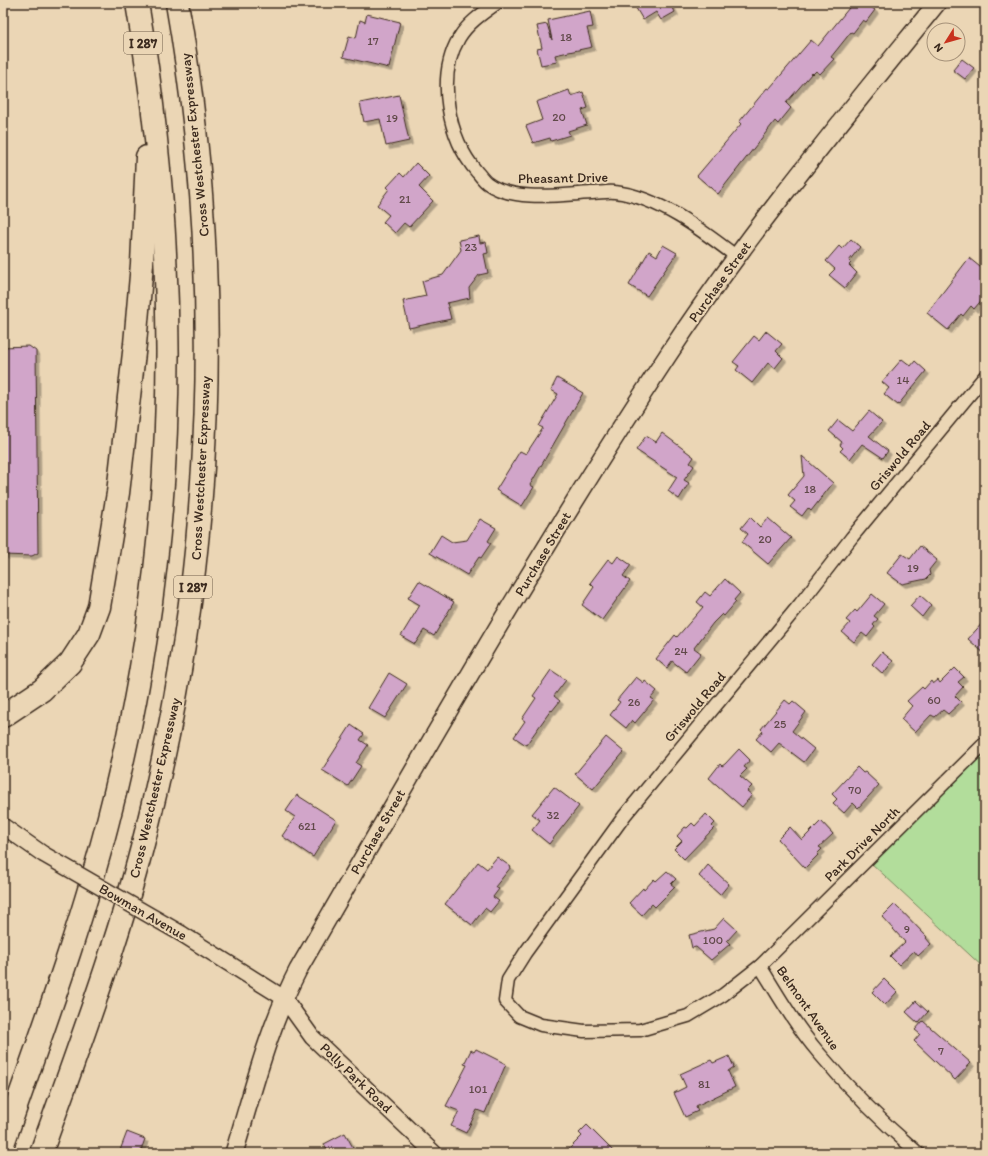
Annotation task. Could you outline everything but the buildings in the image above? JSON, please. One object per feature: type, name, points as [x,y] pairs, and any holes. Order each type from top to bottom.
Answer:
[{"type":"highway","name":"I 287","points":[[3,1144],[72,945],[94,873],[127,740],[151,604],[164,468],[167,413],[168,331],[162,193],[150,83],[137,3]]},
{"type":"highway","name":"Cross Westchester Expressway","points":[[42,1153],[116,938],[145,837],[172,721],[194,583],[206,443],[208,359],[206,275],[199,162],[188,73],[177,3]]},
{"type":"highway","points":[[3,716],[42,690],[70,663],[89,634],[99,607],[118,493],[140,304],[150,83]]},
{"type":"main road","name":"Purchase Street","points":[[234,1153],[270,1035],[284,998],[402,790],[595,468],[668,354],[737,257],[846,115],[937,3]]},
{"type":"street","name":"Pheasant Drive","points":[[497,3],[469,24],[459,38],[452,52],[448,71],[447,97],[454,127],[466,157],[487,183],[512,194],[554,195],[615,192],[648,200],[682,219],[737,257]]},
{"type":"street","name":"Griswold Road","points":[[584,1031],[541,1025],[519,1016],[505,1001],[508,980],[525,953],[625,815],[800,604],[852,537],[985,376]]},
{"type":"street","name":"Park Drive North","points":[[760,966],[985,743]]},
{"type":"street","name":"Bowman Avenue","points":[[3,826],[43,854],[182,934],[284,998]]},
{"type":"street","name":"Belmont Avenue","points":[[584,1031],[640,1030],[688,1016],[723,994],[760,966],[790,1013],[817,1051],[885,1125],[918,1153]]},
{"type":"street","name":"Polly Park Road","points":[[284,998],[312,1037],[434,1153]]},
{"type":"green space","points":[[985,742],[985,969],[870,862]]}]
